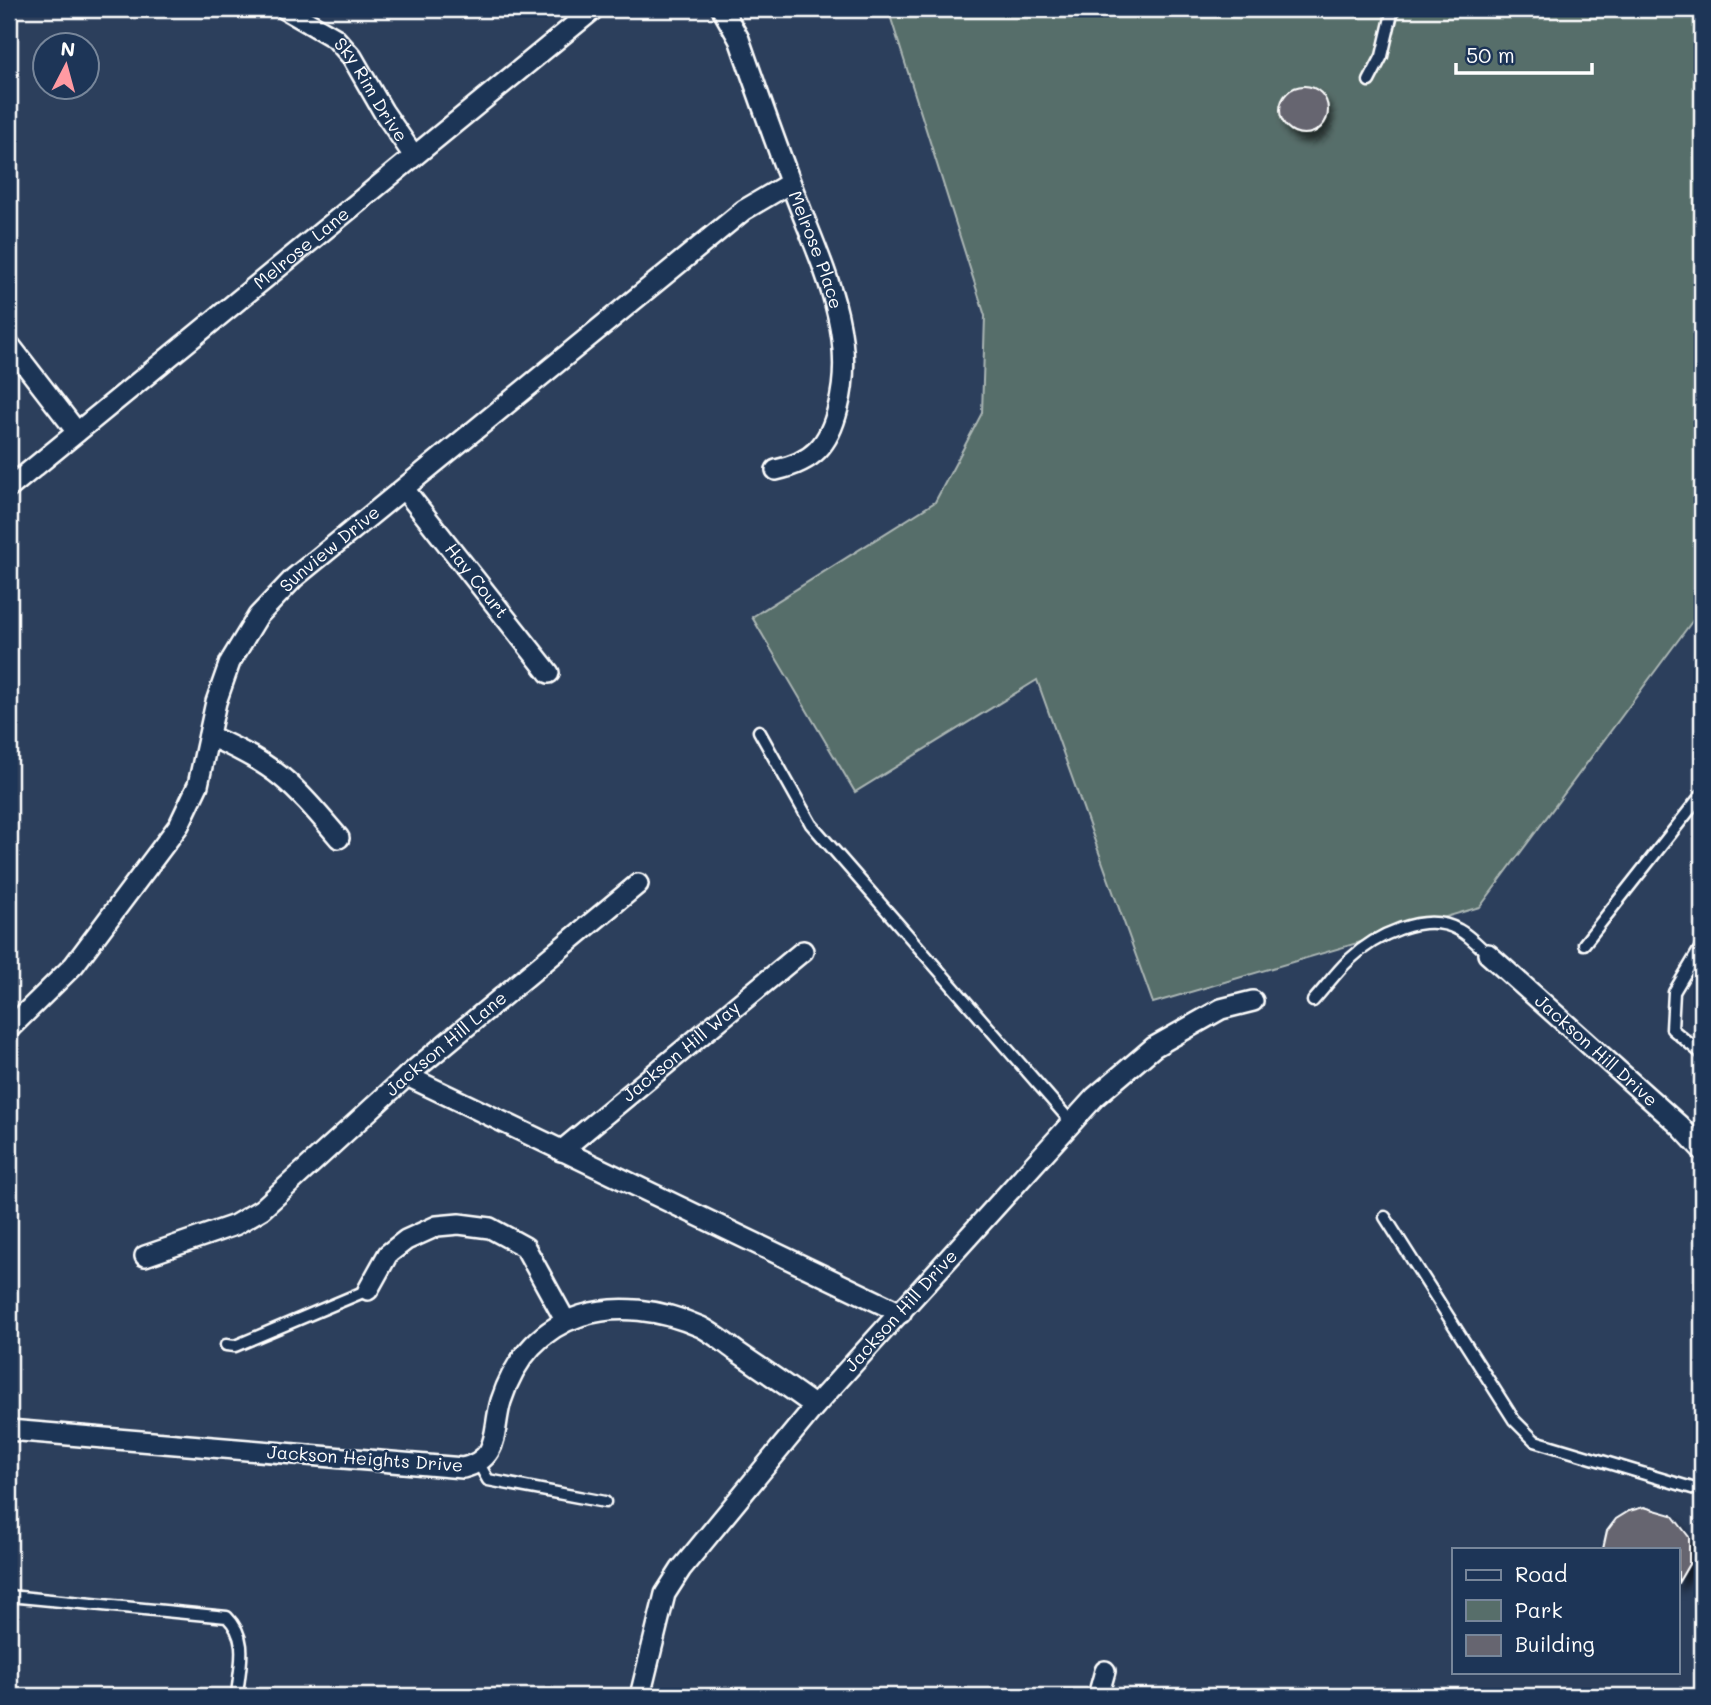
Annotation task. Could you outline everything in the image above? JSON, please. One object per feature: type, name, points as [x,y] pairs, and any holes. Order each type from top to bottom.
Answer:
[{"type":"street","name":"Sky Rim Drive","points":[[285,9],[335,38],[352,57],[383,111],[414,156]]},
{"type":"street","name":"Melrose Lane","points":[[9,488],[594,9]]},
{"type":"street","name":"Melrose Place","points":[[722,9],[739,39],[836,306],[845,372],[839,407],[826,443],[798,465],[776,470]]},
{"type":"street","name":"Sunview Drive","points":[[9,1029],[74,965],[179,825],[198,785],[222,681],[239,645],[258,617],[294,578],[744,210],[790,183]]},
{"type":"street","points":[[9,344],[77,432]]},
{"type":"street","name":"Hay Court","points":[[404,489],[549,673]]},
{"type":"street","points":[[209,736],[260,759],[282,775],[339,838]]},
{"type":"street","name":"Jackson Hill Lane","points":[[145,1256],[235,1225],[262,1209],[407,1076],[638,884]]},
{"type":"street","name":"Jackson Hill Way","points":[[561,1151],[803,951]]},
{"type":"street","name":"Jackson Hill Drive","points":[[1488,954],[1679,1125],[1702,1150]]},
{"type":"street","name":"Jackson Hill Drive","points":[[640,1696],[665,1594],[681,1569],[815,1406],[1095,1097],[1154,1047],[1221,1009],[1253,1001]]},
{"type":"street","points":[[407,1076],[901,1313]]},
{"type":"street","points":[[368,1290],[388,1254],[406,1240],[437,1226],[458,1224],[490,1228],[525,1247],[565,1320]]},
{"type":"street","name":"Jackson Heights Drive","points":[[9,1430],[463,1468],[479,1464],[492,1449],[501,1402],[517,1363],[537,1338],[565,1320],[587,1313],[647,1311],[702,1328],[815,1406]]},
{"type":"street","points":[[1098,1696],[1105,1671]]},
{"type":"lane","points":[[1368,81],[1382,56],[1393,9]]},
{"type":"lane","points":[[759,731],[811,824],[1072,1123]]},
{"type":"lane","points":[[1584,944],[1702,794]]},
{"type":"lane","points":[[1313,1001],[1349,960],[1380,939],[1408,926],[1432,923],[1457,928],[1488,954]]},
{"type":"lane","points":[[1702,945],[1674,992],[1672,1029],[1702,1054]]},
{"type":"lane","points":[[1385,1217],[1514,1420],[1526,1434],[1547,1445],[1702,1491]]},
{"type":"lane","points":[[226,1345],[235,1346],[368,1290]]},
{"type":"lane","points":[[479,1464],[488,1480],[604,1502]]},
{"type":"lane","points":[[9,1596],[227,1618],[239,1629],[242,1640],[237,1696]]},
{"type":"green space","points":[[888,9],[1702,9],[1702,608],[1480,907],[1153,1003],[1037,680],[855,792],[752,617],[935,502],[982,413],[985,316]]},
{"type":"building","points":[[1304,86],[1321,93],[1328,110],[1321,127],[1304,134],[1287,127],[1280,110],[1287,93]]},
{"type":"building","points":[[1644,1507],[1672,1515],[1689,1537],[1689,1564],[1680,1580],[1680,1548],[1603,1548],[1607,1531],[1616,1519],[1629,1511]]}]
